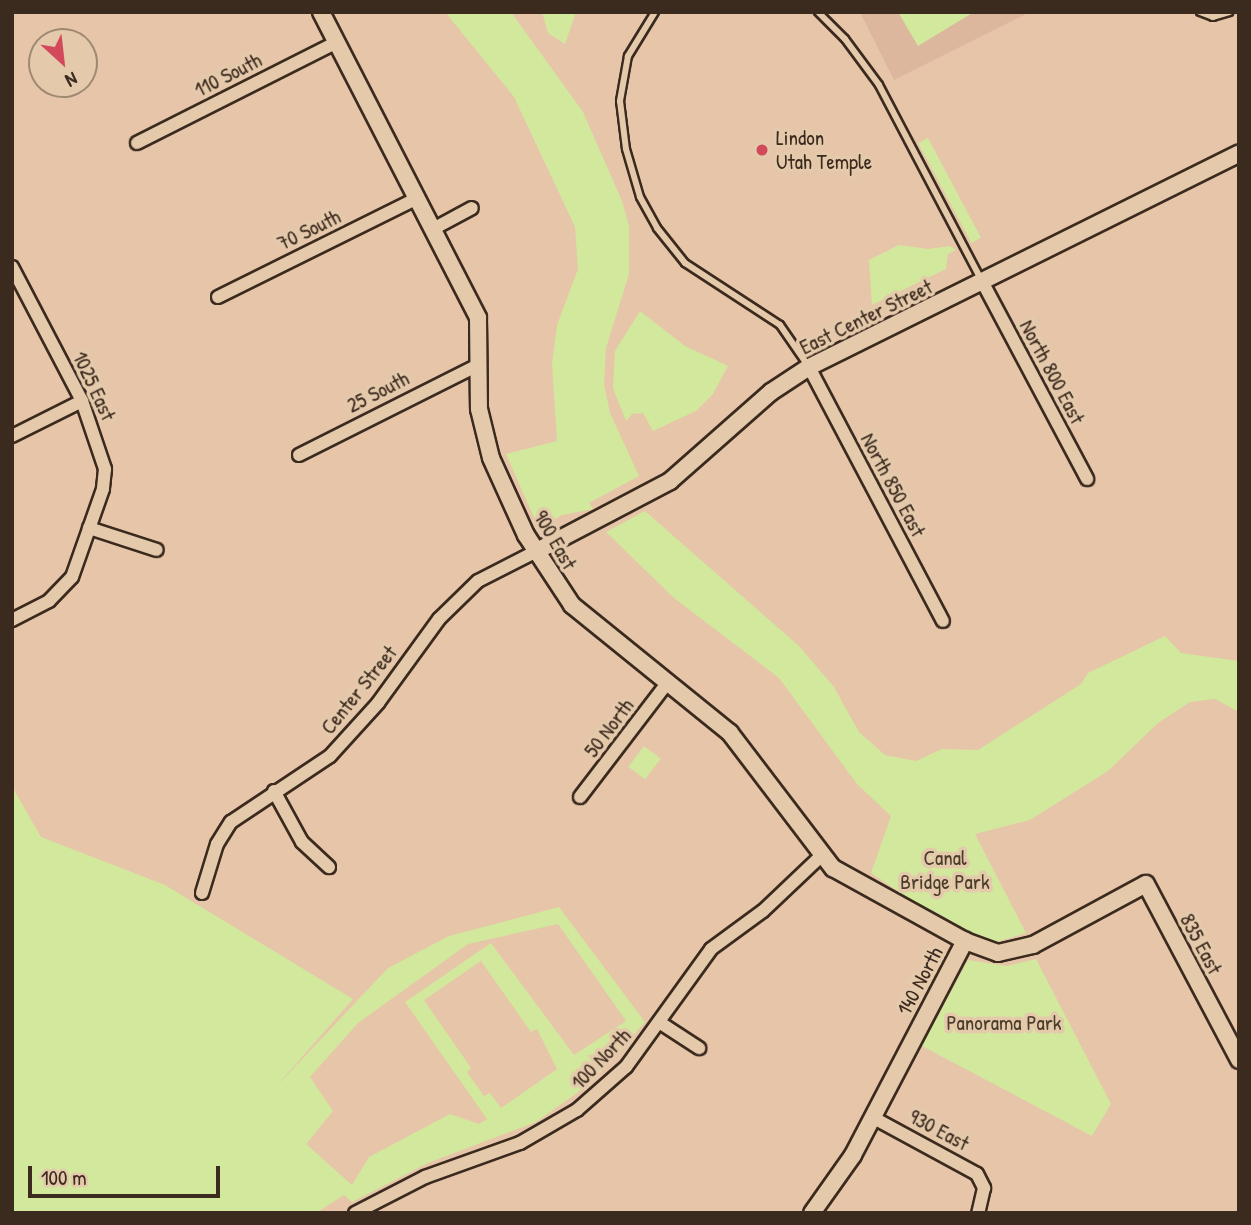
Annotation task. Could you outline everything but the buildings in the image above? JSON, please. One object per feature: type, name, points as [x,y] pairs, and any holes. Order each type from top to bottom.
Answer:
[{"type":"street","name":"900 East","points":[[321,12],[478,318],[476,366],[481,420],[491,458],[535,552],[582,615],[738,741],[820,857],[842,875],[965,941]]},
{"type":"street","name":"110 South","points":[[137,143],[337,42]]},
{"type":"street","name":"East Center Street","points":[[535,552],[670,481],[771,392],[809,367],[1239,154]]},
{"type":"street","name":"70 South","points":[[218,297],[417,198]]},
{"type":"street","points":[[433,229],[472,208]]},
{"type":"street","name":"1025 East","points":[[12,267],[82,401],[105,469],[89,528],[62,591],[12,620]]},
{"type":"street","name":"North 800 East","points":[[983,283],[1087,479]]},
{"type":"street","name":"25 South","points":[[299,455],[476,366]]},
{"type":"street","name":"North 850 East","points":[[809,367],[943,621]]},
{"type":"street","points":[[12,436],[82,401]]},
{"type":"street","points":[[89,528],[157,550]]},
{"type":"street","name":"Center Street","points":[[202,893],[217,844],[231,822],[330,756],[358,727],[458,598],[478,581],[535,552]]},
{"type":"street","name":"50 North","points":[[580,797],[668,682]]},
{"type":"street","points":[[274,791],[302,842],[329,867]]},
{"type":"street","name":"100 North","points":[[355,1213],[425,1177],[520,1143],[564,1120],[626,1067],[712,949],[762,911],[820,857]]},
{"type":"street","name":"140 North","points":[[812,1213],[839,1178],[965,941],[998,953],[1033,945],[1146,884]]},
{"type":"street","name":"835 East","points":[[1146,884],[1239,1060]]},
{"type":"street","points":[[659,1023],[699,1048]]},
{"type":"street","name":"930 East","points":[[872,1117],[958,1161],[983,1182],[978,1213]]},
{"type":"lane","points":[[655,12],[628,56],[620,102],[622,134],[640,197],[657,228],[685,263],[780,325],[809,367]]},
{"type":"lane","points":[[817,12],[845,38],[878,85],[983,283]]},
{"type":"lane","points":[[1200,12],[1213,17],[1229,12]]},
{"type":"shaded area","points":[[860,12],[1030,12],[894,80]]},
{"type":"green space","points":[[445,12],[511,12],[583,112],[622,201],[629,226],[629,274],[606,348],[604,384],[610,413],[639,476],[589,503],[593,509],[562,515],[547,524],[535,520],[506,454],[557,441],[552,364],[557,325],[578,269],[575,227],[514,97]]},
{"type":"green space","points":[[542,12],[576,12],[565,44],[548,33]]},
{"type":"green space","points":[[898,12],[974,12],[918,46]]},
{"type":"green space","points":[[928,138],[981,238],[971,243],[918,143]]},
{"type":"green space","points":[[899,245],[928,249],[950,246],[956,250],[948,254],[946,269],[872,305],[869,260]]},
{"type":"green space","points":[[640,311],[685,346],[728,366],[713,394],[696,411],[653,431],[643,413],[632,414],[626,421],[613,388],[615,351]]},
{"type":"green space","name":"Canal Bridge Park","points":[[645,511],[799,646],[834,687],[859,732],[885,755],[916,761],[942,749],[978,750],[1081,684],[1088,673],[1165,636],[1181,653],[1239,661],[1239,712],[1215,699],[1190,702],[1158,723],[1108,771],[1030,820],[975,834],[1026,933],[996,942],[962,933],[871,873],[891,816],[857,784],[779,678],[674,598],[606,532]]},
{"type":"green space","points":[[644,746],[661,759],[645,779],[628,767]]},
{"type":"green space","points":[[12,786],[41,837],[165,885],[353,999],[274,1089],[388,968],[449,936],[559,907],[645,1022],[591,1083],[536,1122],[428,1163],[352,1202],[344,1195],[316,1213],[12,1213]],"holes":[[[558,924],[626,1021],[574,1055],[491,943],[405,1002],[487,1119],[479,1124],[450,1114],[369,1157],[352,1185],[306,1144],[333,1111],[310,1077],[358,1023],[468,944]],[[481,961],[531,1032],[537,1029],[557,1069],[501,1108],[490,1093],[484,1096],[467,1072],[471,1068],[424,1000]]]},
{"type":"green space","name":"Panorama Park","points":[[1036,959],[1111,1104],[1092,1136],[922,1046],[968,960],[1007,966]]},
{"type":"place","name":"Lindon Utah Temple","points":[[762,150]]}]
